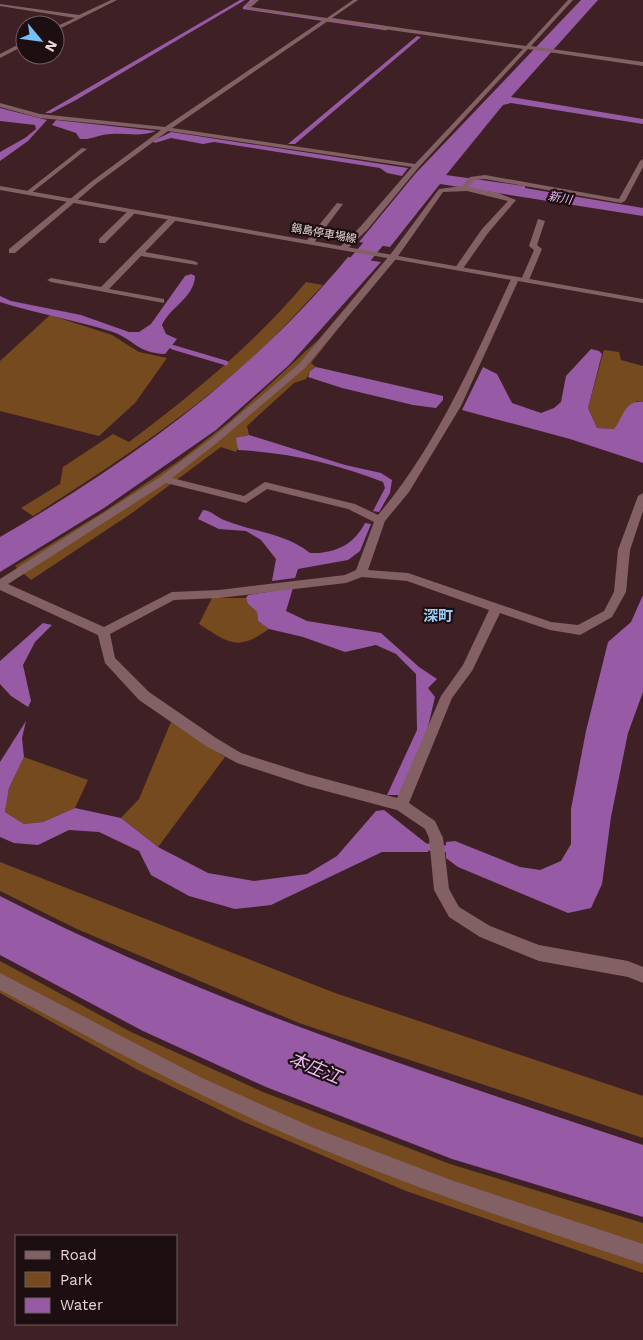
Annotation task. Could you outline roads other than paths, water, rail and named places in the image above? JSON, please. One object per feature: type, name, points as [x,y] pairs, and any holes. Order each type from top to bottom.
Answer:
[{"type":"street","points":[[65,24],[115,0]]},
{"type":"street","points":[[256,0],[248,6],[249,8],[325,21],[643,64]]},
{"type":"street","points":[[12,251],[70,201],[149,140],[356,0]]},
{"type":"street","points":[[343,248],[364,228],[417,166],[529,49],[571,0]]},
{"type":"street","points":[[0,5],[80,17]]},
{"type":"street","points":[[0,56],[15,49]]},
{"type":"street","points":[[0,105],[40,116],[166,129],[417,166]]},
{"type":"street","points":[[28,193],[84,150]]},
{"type":"street","points":[[464,188],[472,178],[484,177],[621,201],[643,161]]},
{"type":"street","points":[[0,584],[164,479],[215,440],[302,366],[393,257],[441,190],[450,187],[464,188],[512,200],[485,231],[459,268]]},
{"type":"street","name":"鍋島停車場線","points":[[0,188],[643,302]]},
{"type":"street","points":[[310,242],[339,204]]},
{"type":"street","points":[[102,241],[132,212]]},
{"type":"street","points":[[103,290],[173,219]]},
{"type":"street","points":[[361,573],[380,520],[405,490],[456,406],[520,279],[538,249],[533,246],[541,221]]},
{"type":"street","points":[[139,253],[194,263]]},
{"type":"street","points":[[51,280],[161,301]]},
{"type":"street","points":[[164,479],[246,500],[265,485],[351,506],[380,520]]},
{"type":"street","points":[[104,632],[172,596],[219,594],[346,579],[361,573],[408,577],[550,626],[580,630],[608,614],[620,592],[624,550],[643,496]]},
{"type":"street","points":[[0,584],[104,632]]},
{"type":"street","points":[[401,805],[447,696],[468,668],[496,608]]},
{"type":"street","points":[[104,632],[109,660],[126,678],[144,696],[217,746],[237,757],[307,780],[401,805],[430,825],[436,838],[442,890],[454,912],[485,932],[539,952],[628,970],[643,975]]},
{"type":"street","points":[[0,981],[145,1058],[263,1116],[450,1191],[643,1254]]},
{"type":"water","points":[[240,0],[245,0],[76,100],[51,113],[45,113]]},
{"type":"water","name":"新川","points":[[581,0],[598,0],[511,97],[643,119],[643,124],[511,103],[503,105],[446,175],[525,186],[525,188],[643,208],[643,216],[440,184],[390,247],[359,242],[415,174]]},
{"type":"water","points":[[417,36],[421,37],[295,144],[288,144]]},
{"type":"water","points":[[0,108],[47,120],[28,141],[0,161],[0,152],[25,138],[36,129],[35,125],[0,121]]},
{"type":"water","points":[[56,120],[156,131],[139,134],[108,134],[80,139],[76,133],[52,125]]},
{"type":"water","points":[[171,132],[408,168],[402,176],[387,173],[380,168],[214,142],[203,144],[171,138],[155,143],[153,141]]},
{"type":"water","points":[[348,257],[381,262],[289,365],[216,430],[104,508],[0,572],[0,537],[96,478],[187,413],[271,340],[311,300]]},
{"type":"water","points":[[191,274],[195,276],[191,290],[162,325],[166,334],[177,339],[165,354],[142,349],[113,332],[0,302],[0,296],[11,301],[81,315],[129,332],[139,332],[151,324],[185,276]]},
{"type":"water","points":[[591,349],[602,354],[588,408],[597,428],[614,429],[628,406],[632,403],[643,402],[643,463],[570,439],[462,410],[483,367],[497,374],[512,403],[541,413],[554,408],[561,402],[566,376]]},
{"type":"water","points":[[316,367],[443,396],[443,400],[436,408],[413,405],[342,388],[308,377],[310,371]]},
{"type":"water","points":[[249,435],[345,465],[381,473],[392,480],[390,493],[379,512],[373,511],[385,488],[383,482],[347,469],[294,456],[238,450],[236,438]]},
{"type":"water","points":[[203,510],[235,524],[290,541],[310,553],[327,552],[342,547],[355,537],[365,523],[371,524],[360,551],[348,560],[298,569],[295,578],[272,581],[276,559],[261,540],[246,531],[219,529],[198,519]]},
{"type":"water","points":[[293,588],[286,611],[307,621],[381,633],[419,667],[437,679],[428,688],[435,697],[427,731],[400,795],[387,795],[417,730],[416,674],[396,654],[376,645],[345,652],[303,637],[269,629],[258,621],[257,612],[248,604],[246,598],[248,595]]},
{"type":"water","points":[[643,595],[643,692],[628,733],[611,817],[602,884],[591,908],[568,913],[458,867],[446,858],[446,842],[455,841],[520,867],[540,870],[561,861],[571,844],[571,809],[586,731],[608,642],[631,622]]},
{"type":"water","points":[[43,623],[52,625],[35,642],[23,665],[31,701],[28,707],[11,696],[0,684],[0,661]]},
{"type":"water","points":[[26,721],[22,738],[24,757],[9,788],[5,812],[24,824],[43,822],[75,808],[121,818],[158,847],[208,873],[254,881],[307,874],[337,856],[376,811],[384,810],[427,844],[428,852],[382,852],[271,905],[235,909],[189,896],[151,875],[139,851],[99,832],[69,830],[38,845],[14,843],[0,837],[0,762]]},
{"type":"water","name":"本庄江","points":[[0,896],[156,970],[236,1002],[398,1063],[643,1145],[643,1217],[452,1159],[266,1087],[143,1031],[0,955]]},
{"type":"waterway","points":[[252,0],[244,8],[386,29]]},
{"type":"waterway","points":[[329,297],[405,206]]},
{"type":"waterway","points":[[172,347],[226,363]]},
{"type":"waterway","points":[[428,847],[446,849]]},
{"type":"district","name":"深町","points":[[438,616]]}]
